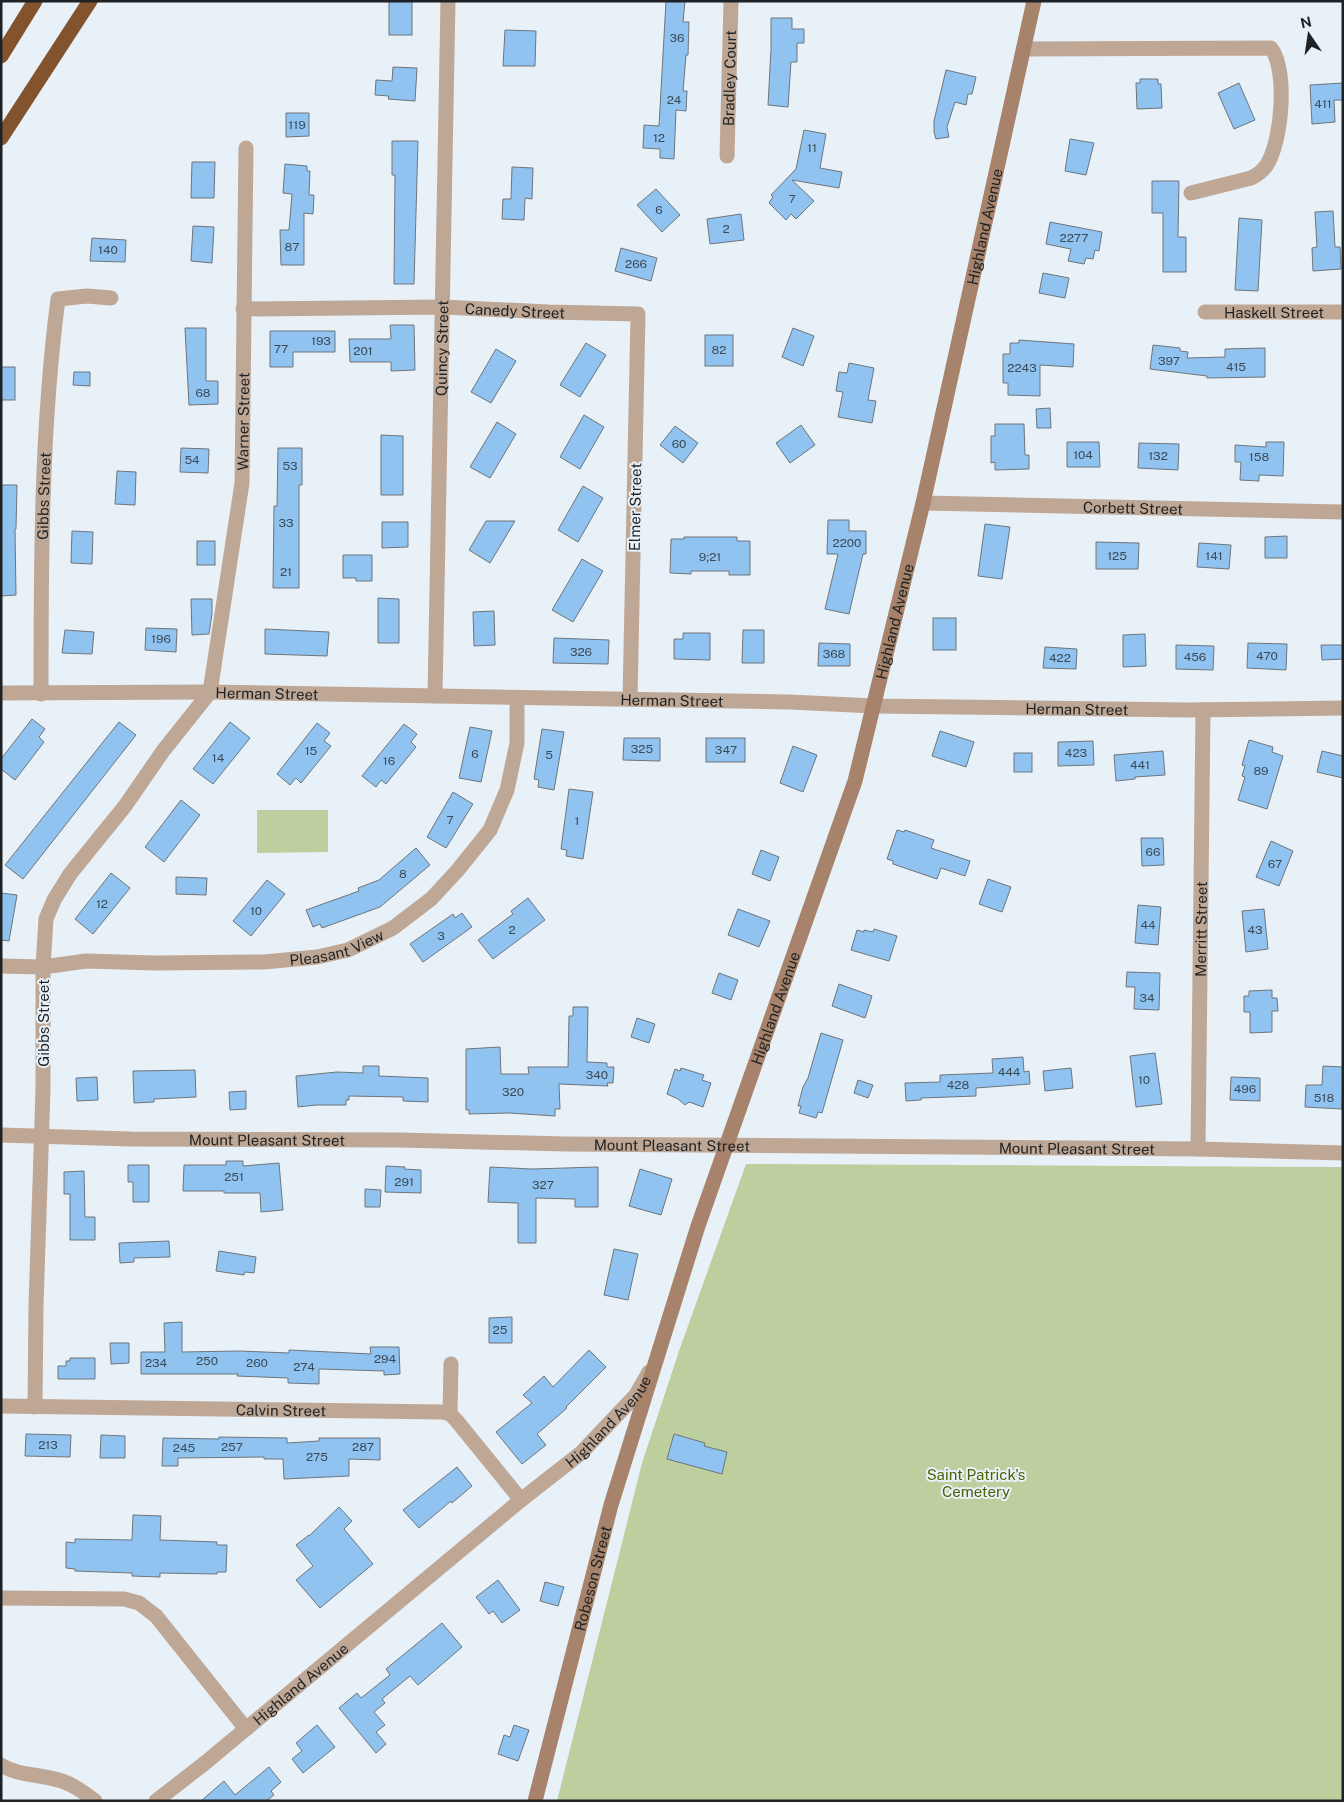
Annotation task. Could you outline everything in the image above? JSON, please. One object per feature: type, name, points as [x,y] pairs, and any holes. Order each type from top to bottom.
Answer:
[{"type":"highway","points":[[1,56],[35,1]]},
{"type":"highway","points":[[1,138],[90,1]]},
{"type":"main road","name":"Highland Avenue","points":[[657,1359],[698,1226],[855,781],[875,706],[923,503],[1034,1]]},
{"type":"main road","name":"Robeson Street","points":[[535,1801],[611,1506],[657,1359]]},
{"type":"street","name":"Quincy Street","points":[[435,696],[448,1]]},
{"type":"street","name":"Bradley Court","points":[[727,156],[732,1]]},
{"type":"street","points":[[1024,48],[1271,48],[1275,53],[1277,61],[1281,102],[1279,130],[1267,165],[1260,173],[1251,178],[1191,193]]},
{"type":"street","name":"Warner Street","points":[[210,692],[242,483],[246,148]]},
{"type":"street","name":"Gibbs Street","points":[[41,694],[41,553],[50,354],[58,298],[87,296],[111,298]]},
{"type":"street","name":"Canedy Street","points":[[243,309],[443,307],[638,314]]},
{"type":"street","name":"Haskell Street","points":[[1205,312],[1343,312]]},
{"type":"street","name":"Elmer Street","points":[[630,699],[638,314]]},
{"type":"street","name":"Corbett Street","points":[[923,503],[1343,512]]},
{"type":"street","name":"Gibbs Street","points":[[35,1406],[36,1306],[42,1137],[43,967],[46,919],[54,900],[70,874],[125,806],[163,751],[210,692]]},
{"type":"street","name":"Herman Street","points":[[1,693],[210,692],[789,702],[875,706],[1203,710],[1343,708]]},
{"type":"street","name":"Pleasant View","points":[[1,966],[43,967],[86,961],[155,963],[254,962],[317,956],[348,950],[393,928],[431,899],[457,872],[490,830],[507,790],[517,743],[517,698]]},
{"type":"street","name":"Merritt Street","points":[[1198,1149],[1203,710]]},
{"type":"street","name":"Mount Pleasant Street","points":[[1,1135],[140,1139],[409,1140],[565,1144],[727,1144],[809,1147],[1198,1149],[1343,1153]]},
{"type":"street","name":"Highland Avenue","points":[[156,1801],[581,1453],[636,1395],[657,1359]]},
{"type":"street","points":[[451,1364],[450,1414],[522,1500]]},
{"type":"street","name":"Calvin Street","points":[[1,1406],[435,1412],[450,1414]]},
{"type":"street","points":[[1,1598],[124,1600],[139,1603],[156,1616],[246,1729]]},
{"type":"street","points":[[1,1765],[22,1774],[64,1782],[76,1787],[95,1801]]},
{"type":"green space","points":[[257,810],[328,810],[328,852],[257,853]]},
{"type":"green space","name":"Saint Patrick's Cemetery","points":[[746,1164],[1343,1167],[1343,1801],[557,1801],[642,1463],[679,1351]]},
{"type":"building","points":[[389,1],[412,1],[412,35],[389,35]]},
{"type":"building","points":[[666,1],[685,1],[683,22],[689,22],[688,55],[686,55],[683,91],[687,91],[686,111],[676,110],[674,159],[660,158],[660,149],[643,148],[644,125],[659,126]]},
{"type":"building","points":[[771,18],[792,18],[792,29],[804,29],[804,43],[797,43],[797,62],[791,62],[788,107],[768,105]]},
{"type":"building","points":[[505,30],[536,31],[535,66],[503,66]]},
{"type":"building","points":[[393,67],[417,68],[415,101],[388,99],[389,96],[375,95],[376,80],[392,81]]},
{"type":"building","points":[[946,70],[976,77],[972,94],[968,94],[966,105],[955,102],[947,127],[949,137],[936,139],[934,121]]},
{"type":"building","points":[[1140,79],[1158,79],[1158,84],[1161,84],[1162,108],[1137,109],[1136,83],[1140,83]]},
{"type":"building","points":[[1239,83],[1255,120],[1234,129],[1218,93]]},
{"type":"building","points":[[1343,83],[1343,100],[1334,100],[1335,122],[1312,124],[1310,85]]},
{"type":"building","points":[[286,113],[309,113],[309,136],[286,137]]},
{"type":"building","points":[[804,130],[826,134],[820,168],[842,172],[839,188],[792,180],[814,201],[796,219],[791,214],[786,220],[769,203],[773,197],[771,195],[796,169]]},
{"type":"building","points":[[1070,139],[1094,143],[1086,175],[1065,171]]},
{"type":"building","points":[[392,141],[418,141],[414,284],[394,284],[395,175],[392,175]]},
{"type":"building","points":[[192,162],[215,162],[214,198],[191,198]]},
{"type":"building","points":[[285,164],[307,166],[307,171],[310,171],[309,195],[314,195],[313,214],[304,213],[304,265],[281,265],[280,230],[289,230],[292,194],[283,193]]},
{"type":"building","points":[[512,167],[533,168],[532,199],[525,198],[524,220],[502,219],[503,199],[511,199]]},
{"type":"building","points":[[1152,181],[1179,181],[1178,237],[1186,237],[1186,272],[1163,272],[1163,213],[1152,213]]},
{"type":"building","points":[[656,189],[680,215],[662,232],[637,205]]},
{"type":"building","points":[[1333,211],[1335,247],[1340,247],[1341,269],[1313,271],[1312,248],[1317,247],[1315,212]]},
{"type":"building","points":[[741,214],[744,240],[710,244],[707,219]]},
{"type":"building","points":[[1239,218],[1262,220],[1258,291],[1235,290]]},
{"type":"building","points":[[1050,222],[1102,232],[1099,251],[1095,250],[1093,259],[1086,258],[1084,264],[1068,261],[1071,249],[1046,244]]},
{"type":"building","points":[[193,226],[214,227],[212,263],[191,261]]},
{"type":"building","points":[[92,238],[126,240],[125,262],[90,261]]},
{"type":"building","points":[[621,248],[657,258],[651,281],[615,271]]},
{"type":"building","points":[[1043,273],[1069,278],[1065,298],[1039,293]]},
{"type":"building","points":[[390,325],[414,325],[415,370],[391,371],[391,362],[350,362],[349,339],[391,339]]},
{"type":"building","points":[[185,328],[206,328],[206,381],[218,381],[218,404],[189,405]]},
{"type":"building","points":[[793,328],[814,336],[803,366],[782,357]]},
{"type":"building","points":[[270,331],[335,331],[335,352],[293,352],[293,367],[270,367]]},
{"type":"building","points":[[705,335],[733,335],[733,366],[705,366]]},
{"type":"building","points":[[1019,340],[1074,344],[1073,367],[1040,365],[1040,396],[1008,395],[1008,383],[1003,383],[1003,354],[1010,354],[1010,343],[1019,343]]},
{"type":"building","points":[[586,343],[606,355],[580,397],[560,385]]},
{"type":"building","points":[[1153,345],[1180,348],[1180,351],[1188,352],[1187,358],[1225,357],[1225,349],[1265,348],[1265,377],[1207,378],[1207,376],[1150,369]]},
{"type":"building","points":[[496,349],[516,361],[491,403],[471,392]]},
{"type":"building","points":[[849,363],[874,368],[868,400],[876,401],[872,423],[838,417],[843,392],[836,391],[839,372],[847,373]]},
{"type":"building","points":[[1,367],[15,367],[15,400],[1,400]]},
{"type":"building","points":[[74,372],[90,372],[90,386],[73,385]]},
{"type":"building","points":[[1050,408],[1051,428],[1037,428],[1036,409]]},
{"type":"building","points":[[584,415],[604,427],[580,469],[560,457]]},
{"type":"building","points":[[497,422],[516,434],[490,478],[470,467]]},
{"type":"building","points":[[995,424],[1024,424],[1025,455],[1029,455],[1029,469],[995,470],[995,462],[991,463],[991,436],[995,436]]},
{"type":"building","points":[[801,425],[815,445],[790,463],[776,443]]},
{"type":"building","points":[[675,426],[698,443],[683,463],[660,445]]},
{"type":"building","points":[[381,435],[403,436],[403,495],[381,495]]},
{"type":"building","points":[[1067,442],[1099,442],[1100,467],[1067,467]]},
{"type":"building","points":[[1266,442],[1284,442],[1283,476],[1259,475],[1259,481],[1240,480],[1241,462],[1235,462],[1235,445],[1266,447]]},
{"type":"building","points":[[1139,443],[1179,444],[1178,470],[1138,468]]},
{"type":"building","points":[[181,448],[209,449],[208,473],[180,472]]},
{"type":"building","points":[[278,448],[302,448],[302,485],[299,485],[299,588],[273,588],[274,506],[277,506]]},
{"type":"building","points":[[117,471],[136,472],[135,505],[115,504]]},
{"type":"building","points":[[1,485],[17,485],[15,529],[16,595],[1,596]]},
{"type":"building","points":[[583,486],[603,498],[578,542],[558,530]]},
{"type":"building","points":[[828,520],[849,520],[849,531],[866,531],[866,554],[863,554],[849,614],[825,609],[838,554],[827,554]]},
{"type":"building","points":[[486,521],[515,521],[490,563],[469,550]]},
{"type":"building","points":[[382,522],[408,522],[408,547],[382,548]]},
{"type":"building","points":[[985,524],[1010,527],[1002,579],[978,576]]},
{"type":"building","points":[[72,531],[93,532],[92,564],[71,563]]},
{"type":"building","points":[[1287,536],[1287,558],[1265,558],[1265,537]]},
{"type":"building","points":[[684,537],[737,537],[737,541],[750,541],[750,575],[729,575],[729,571],[691,571],[691,574],[670,573],[671,539],[684,539]]},
{"type":"building","points":[[197,541],[215,541],[215,565],[197,565]]},
{"type":"building","points":[[1096,542],[1139,543],[1138,569],[1096,569]]},
{"type":"building","points":[[1199,543],[1231,545],[1229,569],[1197,567]]},
{"type":"building","points":[[343,555],[372,555],[372,581],[356,581],[356,578],[343,578]]},
{"type":"building","points":[[582,559],[603,571],[573,622],[552,610]]},
{"type":"building","points":[[378,598],[399,599],[399,643],[378,643]]},
{"type":"building","points":[[191,599],[212,599],[209,634],[192,635]]},
{"type":"building","points":[[494,611],[495,645],[474,646],[473,612]]},
{"type":"building","points":[[933,618],[956,618],[956,650],[933,650]]},
{"type":"building","points":[[146,628],[177,629],[176,652],[145,650]]},
{"type":"building","points":[[265,629],[329,632],[327,656],[265,654]]},
{"type":"building","points":[[65,630],[94,632],[92,654],[62,653]]},
{"type":"building","points":[[743,630],[764,630],[764,663],[742,663]]},
{"type":"building","points":[[683,633],[710,633],[710,660],[674,659],[674,639],[683,639]]},
{"type":"building","points":[[1145,634],[1146,666],[1123,667],[1123,635]]},
{"type":"building","points":[[554,638],[609,640],[608,664],[553,663]]},
{"type":"building","points":[[819,643],[850,644],[850,666],[818,666]]},
{"type":"building","points":[[1248,643],[1287,644],[1286,670],[1247,668]]},
{"type":"building","points":[[1176,645],[1214,646],[1213,670],[1176,669]]},
{"type":"building","points":[[1321,645],[1343,645],[1343,659],[1322,660]]},
{"type":"building","points":[[1045,647],[1077,649],[1076,669],[1043,668]]},
{"type":"building","points":[[32,719],[45,729],[39,737],[44,742],[15,780],[1,769],[1,759]]},
{"type":"building","points":[[119,722],[136,735],[23,879],[5,865]]},
{"type":"building","points":[[230,722],[250,738],[213,784],[193,769]]},
{"type":"building","points":[[317,723],[330,733],[324,741],[331,746],[301,783],[296,778],[290,785],[277,774]]},
{"type":"building","points":[[404,724],[417,734],[411,742],[416,747],[386,784],[381,780],[376,787],[362,776]]},
{"type":"building","points":[[470,727],[492,731],[481,782],[459,778]]},
{"type":"building","points":[[542,729],[564,732],[554,790],[538,787],[539,780],[534,779]]},
{"type":"building","points":[[940,731],[974,742],[966,767],[932,756]]},
{"type":"building","points":[[624,738],[660,738],[660,761],[623,760]]},
{"type":"building","points":[[706,738],[745,738],[745,762],[706,762]]},
{"type":"building","points":[[1249,740],[1273,747],[1272,752],[1283,756],[1267,809],[1238,800],[1245,777],[1242,776],[1245,766],[1242,765]]},
{"type":"building","points":[[1093,741],[1094,765],[1058,766],[1058,742]]},
{"type":"building","points":[[793,746],[817,755],[803,792],[780,783]]},
{"type":"building","points":[[1163,751],[1165,775],[1135,777],[1135,779],[1116,781],[1114,755]]},
{"type":"building","points":[[1322,751],[1343,756],[1343,778],[1317,772]]},
{"type":"building","points":[[1014,753],[1032,753],[1032,772],[1014,772]]},
{"type":"building","points":[[569,789],[593,792],[583,859],[566,856],[567,850],[561,849]]},
{"type":"building","points":[[453,792],[473,804],[446,848],[427,837]]},
{"type":"building","points":[[181,800],[200,815],[164,862],[145,847]]},
{"type":"building","points":[[897,830],[904,832],[905,830],[934,840],[931,848],[970,861],[965,876],[941,868],[937,879],[893,864],[893,861],[887,859]]},
{"type":"building","points":[[1141,838],[1163,838],[1164,865],[1142,866]]},
{"type":"building","points":[[1271,841],[1293,851],[1279,886],[1256,877]]},
{"type":"building","points":[[416,848],[430,865],[380,907],[322,928],[320,924],[313,927],[306,910],[359,891],[358,888],[379,880]]},
{"type":"building","points":[[761,850],[779,857],[770,881],[752,874]]},
{"type":"building","points":[[111,873],[130,888],[93,934],[75,919]]},
{"type":"building","points":[[176,877],[207,878],[206,895],[176,894]]},
{"type":"building","points":[[988,879],[1011,887],[1002,912],[979,904]]},
{"type":"building","points":[[267,880],[285,894],[251,936],[233,921]]},
{"type":"building","points":[[1,893],[17,895],[9,941],[1,940]]},
{"type":"building","points":[[528,898],[545,920],[493,959],[478,940],[513,914],[511,911]]},
{"type":"building","points":[[1138,905],[1161,907],[1158,945],[1135,943]]},
{"type":"building","points":[[738,909],[770,921],[759,947],[728,935]]},
{"type":"building","points":[[1264,909],[1268,949],[1246,952],[1242,911]]},
{"type":"building","points":[[462,913],[472,927],[423,962],[410,944],[453,914],[455,918]]},
{"type":"building","points":[[874,929],[897,936],[889,961],[851,950],[857,930],[873,932]]},
{"type":"building","points":[[1127,972],[1160,973],[1159,1010],[1134,1009],[1135,987],[1126,987]]},
{"type":"building","points":[[719,973],[738,980],[731,1000],[712,993]]},
{"type":"building","points":[[839,984],[872,996],[865,1018],[832,1006]]},
{"type":"building","points":[[1272,990],[1272,998],[1277,998],[1278,1011],[1272,1011],[1272,1032],[1250,1033],[1250,1012],[1244,1012],[1244,996],[1249,996],[1249,991]]},
{"type":"building","points":[[573,1007],[588,1007],[587,1062],[607,1063],[607,1067],[614,1067],[613,1083],[607,1083],[608,1086],[559,1084],[560,1109],[555,1109],[555,1116],[509,1113],[469,1114],[469,1110],[466,1110],[466,1049],[500,1047],[501,1074],[529,1074],[528,1067],[568,1067],[569,1016],[573,1016]]},
{"type":"building","points":[[637,1018],[655,1024],[649,1043],[631,1037]]},
{"type":"building","points":[[821,1033],[843,1040],[822,1113],[818,1112],[816,1118],[799,1113],[801,1106],[798,1106]]},
{"type":"building","points":[[1155,1053],[1162,1104],[1136,1107],[1130,1056]]},
{"type":"building","points":[[1023,1057],[1024,1072],[1029,1071],[1030,1084],[976,1088],[976,1096],[921,1098],[921,1100],[906,1101],[905,1083],[940,1082],[940,1075],[993,1073],[992,1059]]},
{"type":"building","points":[[363,1066],[379,1066],[379,1076],[428,1078],[428,1102],[403,1101],[403,1097],[349,1096],[349,1100],[346,1100],[346,1105],[298,1107],[296,1076],[337,1072],[363,1073]]},
{"type":"building","points":[[1323,1066],[1343,1067],[1342,1109],[1305,1107],[1306,1085],[1322,1085]]},
{"type":"building","points":[[681,1068],[704,1075],[702,1080],[711,1083],[703,1107],[689,1102],[685,1105],[667,1094],[675,1069],[680,1071]]},
{"type":"building","points":[[1071,1068],[1073,1088],[1045,1091],[1043,1071]]},
{"type":"building","points":[[195,1070],[196,1097],[154,1099],[154,1102],[134,1103],[133,1071]]},
{"type":"building","points":[[97,1077],[98,1100],[77,1101],[76,1078]]},
{"type":"building","points":[[1231,1077],[1260,1078],[1260,1101],[1230,1100]]},
{"type":"building","points":[[858,1080],[873,1085],[868,1098],[854,1093]]},
{"type":"building","points":[[246,1091],[246,1109],[230,1110],[229,1092]]},
{"type":"building","points":[[226,1161],[243,1161],[243,1166],[279,1163],[283,1210],[261,1212],[260,1193],[183,1191],[184,1165],[226,1165]]},
{"type":"building","points":[[128,1165],[149,1165],[149,1202],[133,1202],[133,1182],[128,1182]]},
{"type":"building","points":[[386,1166],[421,1170],[421,1193],[385,1192]]},
{"type":"building","points":[[490,1167],[532,1169],[598,1167],[598,1207],[575,1207],[575,1199],[536,1198],[536,1243],[518,1243],[518,1203],[488,1202]]},
{"type":"building","points":[[640,1169],[672,1179],[661,1215],[629,1206]]},
{"type":"building","points":[[84,1171],[85,1217],[95,1217],[95,1240],[70,1240],[70,1194],[64,1194],[64,1172]]},
{"type":"building","points":[[365,1189],[381,1190],[380,1207],[365,1207]]},
{"type":"building","points":[[169,1241],[170,1257],[134,1258],[134,1262],[120,1263],[119,1243]]},
{"type":"building","points":[[614,1249],[638,1254],[628,1300],[604,1295]]},
{"type":"building","points":[[219,1251],[256,1257],[254,1273],[245,1272],[244,1275],[216,1271]]},
{"type":"building","points":[[512,1317],[512,1343],[489,1343],[489,1318]]},
{"type":"building","points":[[182,1322],[182,1352],[239,1351],[289,1353],[289,1350],[371,1354],[370,1347],[399,1347],[400,1374],[384,1375],[384,1371],[319,1369],[319,1384],[288,1383],[288,1378],[237,1376],[238,1374],[141,1374],[141,1352],[165,1352],[164,1323]]},
{"type":"building","points":[[110,1343],[129,1343],[129,1363],[111,1364]]},
{"type":"building","points":[[589,1350],[606,1367],[567,1408],[537,1434],[546,1445],[522,1464],[496,1432],[532,1403],[523,1395],[544,1376],[553,1387]]},
{"type":"building","points":[[70,1358],[95,1358],[95,1379],[58,1379],[58,1366],[66,1366],[66,1361],[70,1361]]},
{"type":"building","points":[[26,1434],[71,1435],[70,1457],[25,1456]]},
{"type":"building","points":[[674,1434],[705,1443],[704,1446],[727,1452],[722,1474],[667,1459]]},
{"type":"building","points":[[101,1435],[125,1436],[125,1458],[100,1458]]},
{"type":"building","points":[[219,1437],[287,1438],[287,1443],[319,1441],[319,1438],[380,1438],[380,1460],[349,1459],[349,1476],[284,1479],[283,1459],[264,1459],[264,1457],[178,1458],[178,1466],[162,1466],[163,1438],[219,1439]]},
{"type":"building","points":[[457,1467],[472,1486],[419,1528],[403,1510]]},
{"type":"building","points":[[339,1507],[352,1521],[344,1529],[373,1564],[320,1608],[296,1580],[313,1566],[296,1545],[309,1536]]},
{"type":"building","points":[[133,1515],[161,1516],[160,1540],[217,1542],[217,1545],[227,1545],[226,1572],[217,1572],[217,1574],[160,1573],[160,1577],[132,1576],[132,1573],[75,1571],[75,1569],[66,1568],[66,1542],[75,1543],[75,1539],[132,1540]]},
{"type":"building","points":[[498,1580],[520,1610],[502,1623],[493,1611],[489,1614],[476,1597]]},
{"type":"building","points":[[545,1582],[564,1587],[558,1606],[540,1601]]},
{"type":"building","points":[[442,1623],[462,1647],[418,1685],[410,1676],[382,1699],[385,1703],[374,1712],[385,1725],[376,1732],[386,1744],[376,1753],[339,1708],[357,1693],[361,1698],[390,1675],[386,1669]]},
{"type":"building","points":[[317,1725],[335,1747],[303,1773],[292,1759],[302,1751],[296,1743]]},
{"type":"building","points":[[514,1725],[529,1730],[518,1761],[498,1754],[504,1735],[510,1737]]},
{"type":"building","points":[[269,1767],[281,1782],[271,1791],[274,1795],[266,1801],[201,1801],[224,1781],[235,1795]]}]
